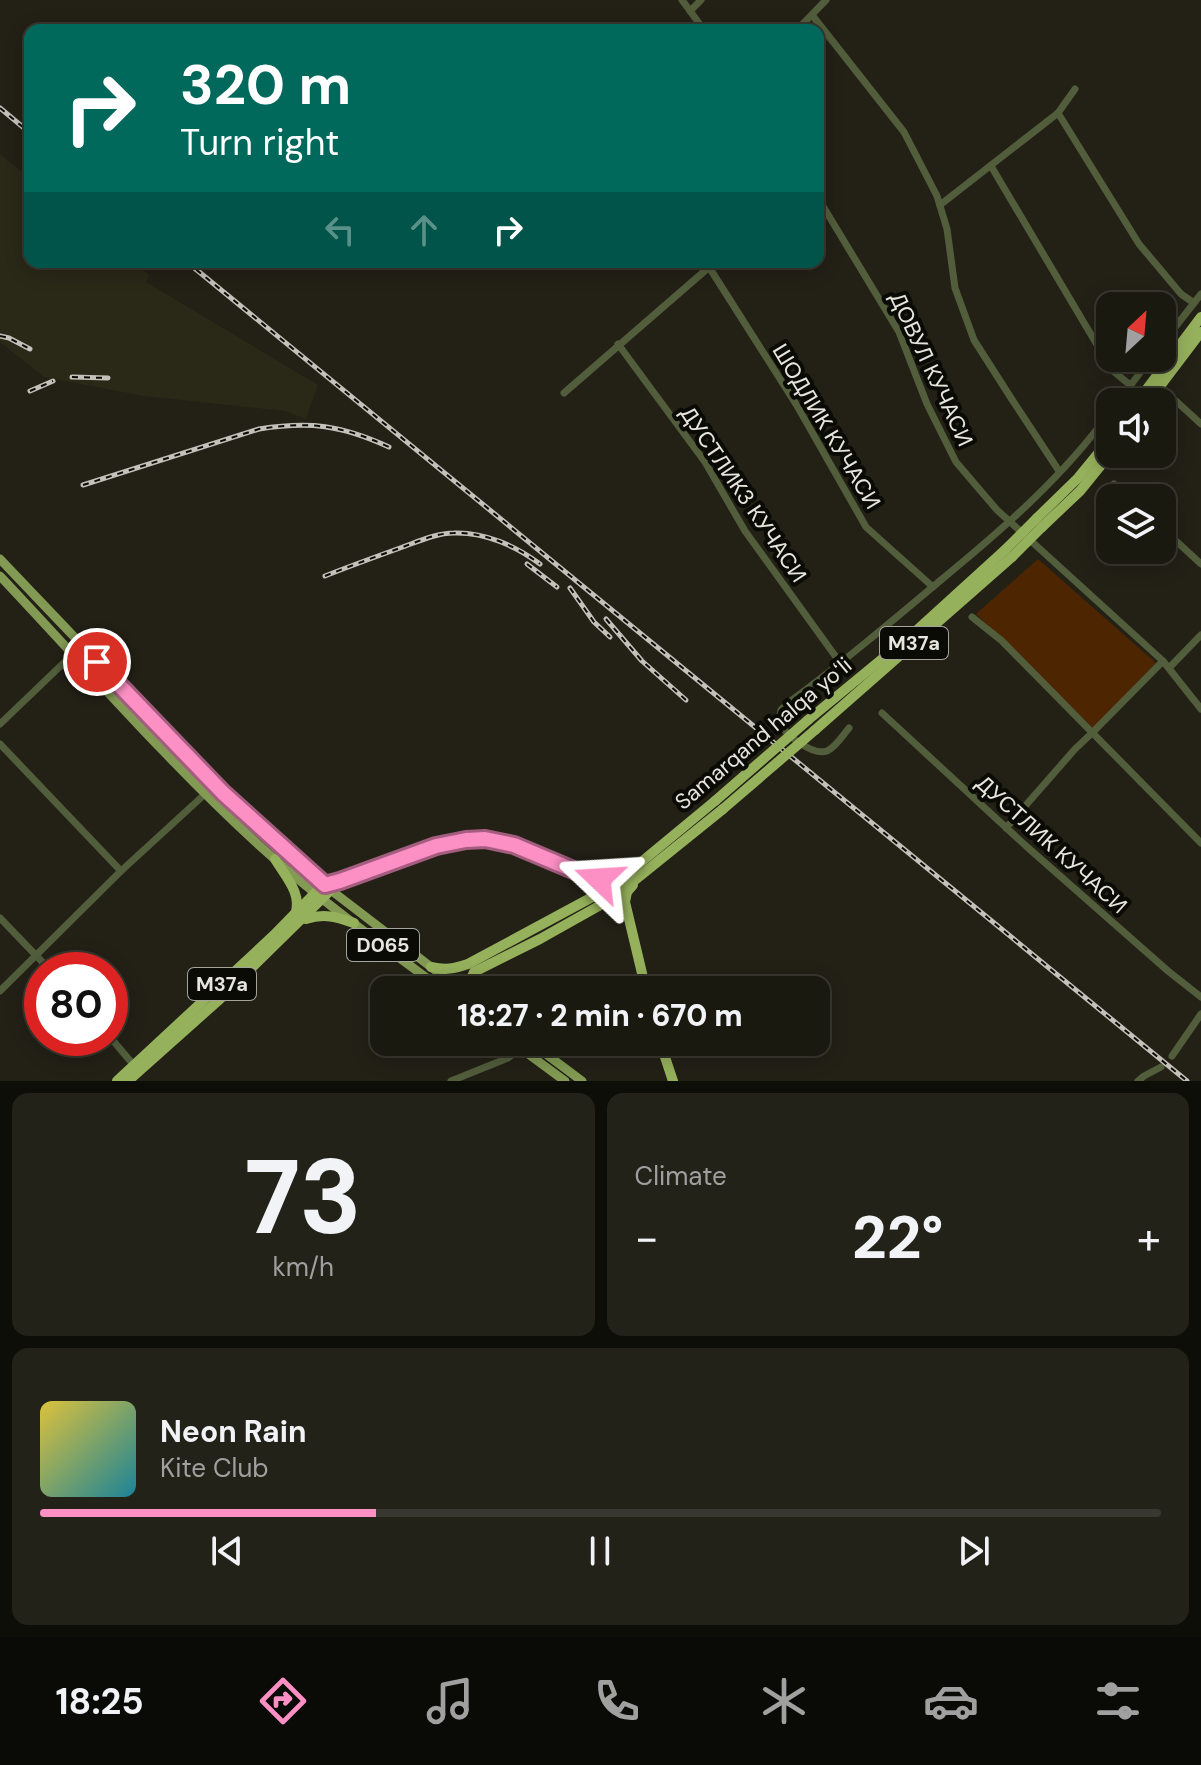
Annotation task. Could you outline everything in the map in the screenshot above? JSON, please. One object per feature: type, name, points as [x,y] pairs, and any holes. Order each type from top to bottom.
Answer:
[{"type":"highway","points":[[1148,388],[1201,317]]},
{"type":"highway","points":[[1159,388],[1201,332]]},
{"type":"highway","name":"Samarqand halqa yoʻli","points":[[431,967],[443,970],[468,964],[644,872],[1009,554],[1096,456]]},
{"type":"highway","name":"Samarqand halqa yoʻli","points":[[1040,522],[1080,491],[1099,468]]},
{"type":"highway","name":"Samarqand halqa yoʻli","points":[[472,976],[474,972],[577,918],[615,889],[623,877],[719,805]]},
{"type":"highway","name":"M37a","points":[[117,1081],[220,999],[319,896],[340,881],[436,846],[485,839],[514,845],[590,877]]},
{"type":"highway","points":[[275,859],[296,895],[298,918],[334,916],[354,923]]},
{"type":"highway","name":"M37a","points":[[643,976],[625,902],[629,888],[644,872]]},
{"type":"highway","points":[[590,877],[609,882],[623,877]]},
{"type":"highway","points":[[590,877],[615,889]]},
{"type":"highway","points":[[665,1056],[673,1081]]},
{"type":"highway","name":"M37a","points":[[128,1081],[136,1068]]},
{"type":"main road","name":"D065","points":[[0,559],[223,793],[328,888],[444,976]]},
{"type":"main road","name":"D065","points":[[0,576],[205,794],[319,896],[424,976]]},
{"type":"main road","points":[[535,1056],[565,1081]]},
{"type":"main road","points":[[541,1056],[582,1081]]},
{"type":"street","points":[[682,0],[700,24]]},
{"type":"street","points":[[690,11],[701,0]]},
{"type":"street","points":[[803,24],[826,0]]},
{"type":"street","points":[[812,15],[819,24]]},
{"type":"street","points":[[824,30],[904,132],[937,196],[947,229],[955,288],[974,340],[1059,471]]},
{"type":"street","points":[[940,205],[1058,113],[1075,89]]},
{"type":"street","points":[[1058,113],[1139,244],[1181,294],[1194,303]]},
{"type":"street","points":[[991,166],[1112,370],[1130,385]]},
{"type":"street","name":"ДОВУЛ КУЧАСИ","points":[[824,208],[899,332],[927,404],[956,462],[1010,523],[1163,661],[1201,709]]},
{"type":"street","points":[[564,393],[707,268]]},
{"type":"street","name":"ШОДЛИК КУЧАСИ","points":[[714,268],[866,527],[933,587]]},
{"type":"street","points":[[1176,326],[1201,294]]},
{"type":"street","name":"ДУСТЛИК3 КУЧАСИ","points":[[618,344],[705,462],[745,531],[841,664]]},
{"type":"street","points":[[1128,388],[1140,372]]},
{"type":"street","points":[[1176,401],[1201,424]]},
{"type":"street","points":[[849,728],[832,748],[817,752],[805,748],[782,727],[781,710],[1010,523],[1096,431]]},
{"type":"street","points":[[1176,541],[1201,564]]},
{"type":"street","points":[[972,617],[1002,641],[1201,843]]},
{"type":"street","points":[[1169,668],[1201,635]]},
{"type":"street","points":[[0,724],[73,654]]},
{"type":"street","points":[[1006,828],[1075,749],[1163,661]]},
{"type":"street","name":"ДУСТЛИК КУЧАСИ","points":[[882,713],[1006,828],[1201,997]]},
{"type":"street","points":[[0,744],[121,871]]},
{"type":"street","points":[[38,952],[205,794]]},
{"type":"street","points":[[0,918],[34,952]]},
{"type":"street","points":[[0,991],[24,966]]},
{"type":"street","points":[[1172,1056],[1201,1014]]},
{"type":"street","points":[[126,1056],[136,1068]]},
{"type":"street","points":[[451,1081],[510,1056]]},
{"type":"street","points":[[1138,1081],[1161,1067]]},
{"type":"shaded area","points":[[0,154],[24,173],[24,268],[140,268],[149,275],[146,282],[318,385],[306,419],[285,411],[144,396],[44,377],[0,342]]},
{"type":"shaded area","points":[[1038,559],[1156,663],[1093,728],[976,614]]},
{"type":"railway","points":[[0,108],[24,128]]},
{"type":"railway","points":[[194,268],[1187,1081]]},
{"type":"railway","points":[[0,336],[30,349]]},
{"type":"railway","points":[[72,377],[108,378]]},
{"type":"railway","points":[[30,391],[53,381]]},
{"type":"railway","points":[[83,485],[259,429],[294,425],[325,427],[356,434],[389,447]]},
{"type":"railway","points":[[325,576],[427,538],[454,533],[500,541],[540,564]]},
{"type":"railway","points":[[527,564],[557,587]]},
{"type":"railway","points":[[570,588],[594,622],[610,637]]},
{"type":"railway","points":[[606,619],[642,661],[686,700]]},
{"type":"route","points":[[97,662],[223,793],[325,885],[436,846],[485,839],[514,845],[599,879]]}]
